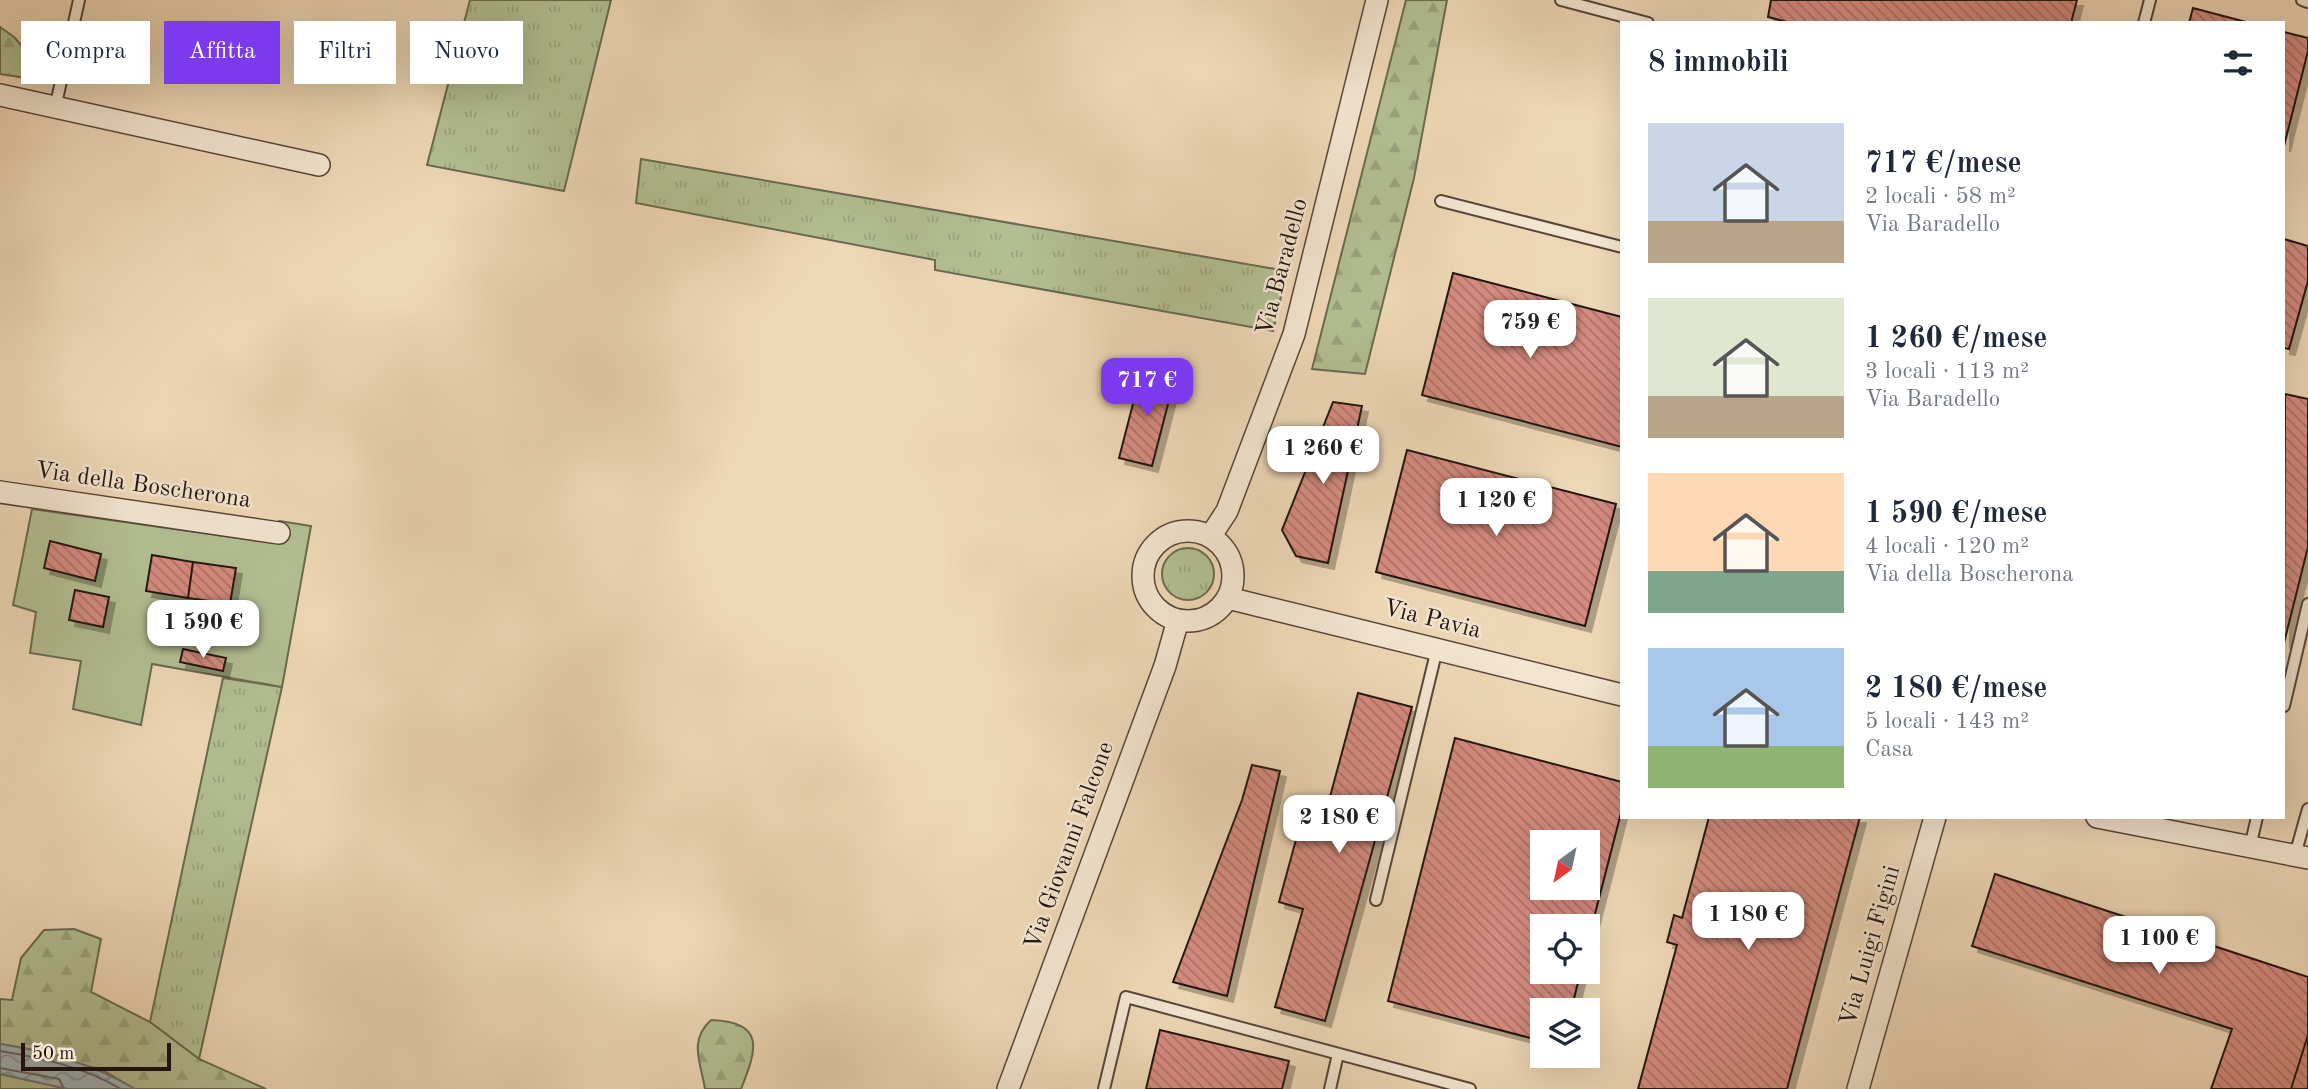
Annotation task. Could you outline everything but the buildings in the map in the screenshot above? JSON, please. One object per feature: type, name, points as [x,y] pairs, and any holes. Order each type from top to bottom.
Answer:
[{"type":"street","name":"Via Baradello","points":[[1210,537],[1227,511],[1294,334],[1377,0]]},
{"type":"street","points":[[0,94],[56,104],[319,165]]},
{"type":"street","name":"Via della Boscherona","points":[[0,492],[279,533]]},
{"type":"street","points":[[1180,531],[1195,531],[1210,537],[1229,557],[1233,578],[1228,598],[1207,617],[1178,620],[1164,614],[1145,590],[1143,575],[1146,560],[1153,547],[1180,531]]},
{"type":"street","name":"Via Pavia","points":[[1228,598],[1620,695]]},
{"type":"street","name":"Via Giovanni Falcone","points":[[1008,1089],[1165,666],[1178,620]]},
{"type":"street","name":"Via Luigi Figini","points":[[1858,1089],[1934,819]]},
{"type":"street","points":[[2107,819],[2301,857]]},
{"type":"lane","points":[[56,104],[79,0]]},
{"type":"lane","points":[[1561,0],[1640,21]]},
{"type":"lane","points":[[2145,21],[2150,0]]},
{"type":"lane","points":[[2302,0],[2308,2]]},
{"type":"lane","points":[[1440,201],[1620,246]]},
{"type":"lane","points":[[2285,702],[2308,604]]},
{"type":"lane","points":[[1376,900],[1437,649]]},
{"type":"lane","points":[[2301,857],[2308,809]]},
{"type":"lane","points":[[2250,847],[2257,819]]},
{"type":"lane","points":[[1104,1089],[1126,997],[1469,1089]]},
{"type":"lane","points":[[1330,1089],[1338,1054]]},
{"type":"green space","points":[[470,0],[611,0],[564,191],[427,165],[448,84],[523,84],[523,21],[465,21]]},
{"type":"green space","points":[[1406,0],[1447,0],[1414,178],[1365,374],[1312,369]]},
{"type":"green space","points":[[0,27],[21,45],[21,77],[0,74]]},
{"type":"green space","points":[[641,159],[1287,271],[1273,331],[935,270],[935,260],[636,203]]},
{"type":"green space","points":[[32,509],[274,543],[279,521],[311,526],[282,687],[152,664],[141,725],[73,709],[81,661],[30,653],[36,612],[13,605]]},
{"type":"green space","points":[[1188,548],[1207,555],[1214,574],[1207,593],[1188,600],[1169,593],[1162,574],[1169,555]]},
{"type":"green space","points":[[223,678],[282,687],[199,1059],[150,1022]]},
{"type":"green space","points":[[74,929],[101,939],[91,992],[150,1022],[199,1059],[266,1089],[135,1089],[104,1071],[34,1050],[0,1044],[0,999],[12,1000],[21,958],[44,930]]},
{"type":"green space","points":[[711,1020],[741,1026],[749,1032],[753,1040],[751,1062],[741,1089],[705,1089],[698,1044],[704,1028]]},
{"type":"green space","points":[[0,1074],[68,1089],[0,1089]]},
{"type":"water","points":[[0,1044],[70,1060],[135,1089],[68,1089],[0,1074]]}]
